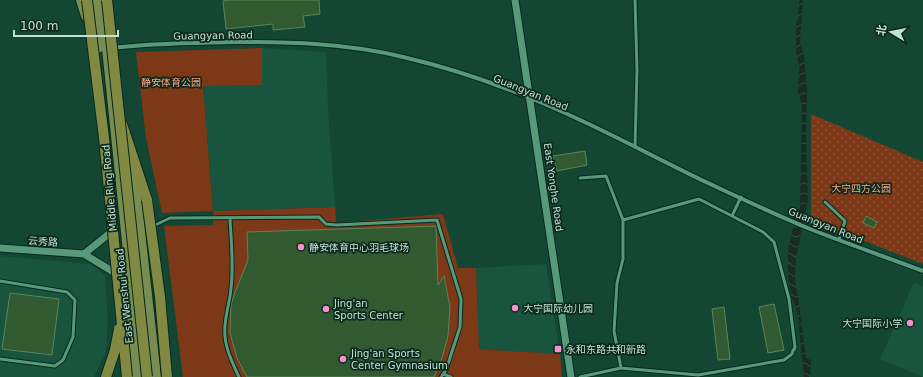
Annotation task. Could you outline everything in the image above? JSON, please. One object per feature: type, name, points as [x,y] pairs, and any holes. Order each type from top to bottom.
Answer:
[{"type":"highway","name":"Middle Ring Road","points":[[87,0],[104,138],[126,377]]},
{"type":"highway","name":"Middle Ring Road","points":[[107,0],[147,377]]},
{"type":"highway","points":[[118,113],[129,142],[147,200],[160,297],[167,377]]},
{"type":"highway","points":[[104,138],[105,173],[119,329],[115,350],[106,377]]},
{"type":"main road","name":"East Wenshui Road","points":[[81,0],[102,49]]},
{"type":"main road","name":"East Wenshui Road","points":[[93,0],[115,131],[141,377]]},
{"type":"main road","name":"East Wenshui Road","points":[[102,0],[102,49],[117,228],[133,377]]},
{"type":"main road","name":"East Wenshui Road","points":[[102,49],[111,0]]},
{"type":"main road","name":"East Wenshui Road","points":[[115,131],[136,194],[156,377]]},
{"type":"main road","name":"East Wenshui Road","points":[[126,377],[130,352]]},
{"type":"street","name":"East Yonghe Road","points":[[515,0],[571,377]]},
{"type":"street","name":"Guangyan Road","points":[[102,49],[208,42],[276,42],[355,47],[403,56],[459,72],[530,98],[788,219],[923,271]]},
{"type":"street","points":[[117,228],[84,254],[122,277]]},
{"type":"street","name":"云秀路","points":[[0,249],[84,254]]},
{"type":"lane","points":[[635,0],[637,70],[635,147]]},
{"type":"lane","points":[[580,178],[606,176],[623,220],[623,259],[617,282],[614,331],[621,368]]},
{"type":"lane","points":[[732,216],[741,197]]},
{"type":"lane","points":[[580,377],[621,368],[698,375],[784,360],[792,354],[794,347],[789,298],[774,242],[764,232],[699,199],[623,220]]},
{"type":"lane","points":[[825,202],[845,220],[839,239]]},
{"type":"lane","points":[[140,232],[170,218],[319,217],[326,224],[336,225],[437,220],[461,299],[460,326],[455,346],[446,370],[442,375],[451,377]]},
{"type":"lane","points":[[230,218],[232,258],[231,289],[227,306],[225,336],[231,360],[238,377]]},
{"type":"lane","points":[[0,281],[67,292],[75,300],[73,336],[63,360],[55,366],[0,359]]},
{"type":"shaded area","points":[[262,48],[326,52],[328,110],[335,207],[213,211],[203,86],[262,84]]},
{"type":"shaded area","points":[[0,256],[91,264],[105,275],[108,322],[106,352],[94,377],[0,377]]},
{"type":"shaded area","name":"大宁国际幼儿园","points":[[546,264],[560,354],[479,349],[476,268]]},
{"type":"shaded area","name":"大宁国际小学","points":[[914,282],[923,286],[923,377],[880,359]]},
{"type":"green space","name":"静安体育公园","points":[[262,48],[262,85],[203,86],[213,211],[162,213],[146,138],[136,52]]},
{"type":"green space","name":"大宁四方公园","points":[[811,114],[923,162],[923,264],[811,220]]},
{"type":"green space","name":"Jing'an Sports Center","points":[[335,207],[336,223],[443,214],[458,268],[476,268],[479,349],[560,354],[562,377],[183,377],[164,226],[213,225],[213,211]]},
{"type":"water","points":[[799,0],[803,0],[800,41],[804,56],[807,92],[806,139],[808,200],[796,258],[795,281],[806,358],[811,360],[810,377],[804,377],[797,311],[791,295],[788,276],[788,251],[792,231],[800,208],[802,105],[798,92],[799,69],[796,51],[796,24],[798,20]]},
{"type":"building","points":[[319,0],[320,14],[303,16],[305,27],[273,30],[273,24],[226,29],[223,1]]},
{"type":"building","points":[[585,151],[587,165],[557,171],[553,156]]},
{"type":"building","points":[[866,216],[877,222],[874,228],[863,223]]},
{"type":"building","name":"Jing'an Sports Center","points":[[436,226],[438,285],[444,276],[450,307],[448,336],[442,358],[434,377],[247,377],[237,358],[230,333],[231,305],[248,260],[247,232]]},
{"type":"building","points":[[10,293],[59,299],[52,355],[2,349]]},
{"type":"building","points":[[774,304],[784,350],[768,353],[759,307]]},
{"type":"building","points":[[724,307],[730,359],[718,360],[712,309]]},
{"type":"place","name":"静安体育中心羽毛球场","points":[[301,247]]},
{"type":"place","name":"大宁国际幼儿园","points":[[515,308]]},
{"type":"place","name":"Jing'an Sports Center","points":[[326,309]]},
{"type":"place","name":"大宁国际小学","points":[[910,323]]},
{"type":"place","name":"永和东路共和新路","points":[[558,349]]},
{"type":"place","name":"Jing'an Sports Center Gymnasium","points":[[343,359]]}]
